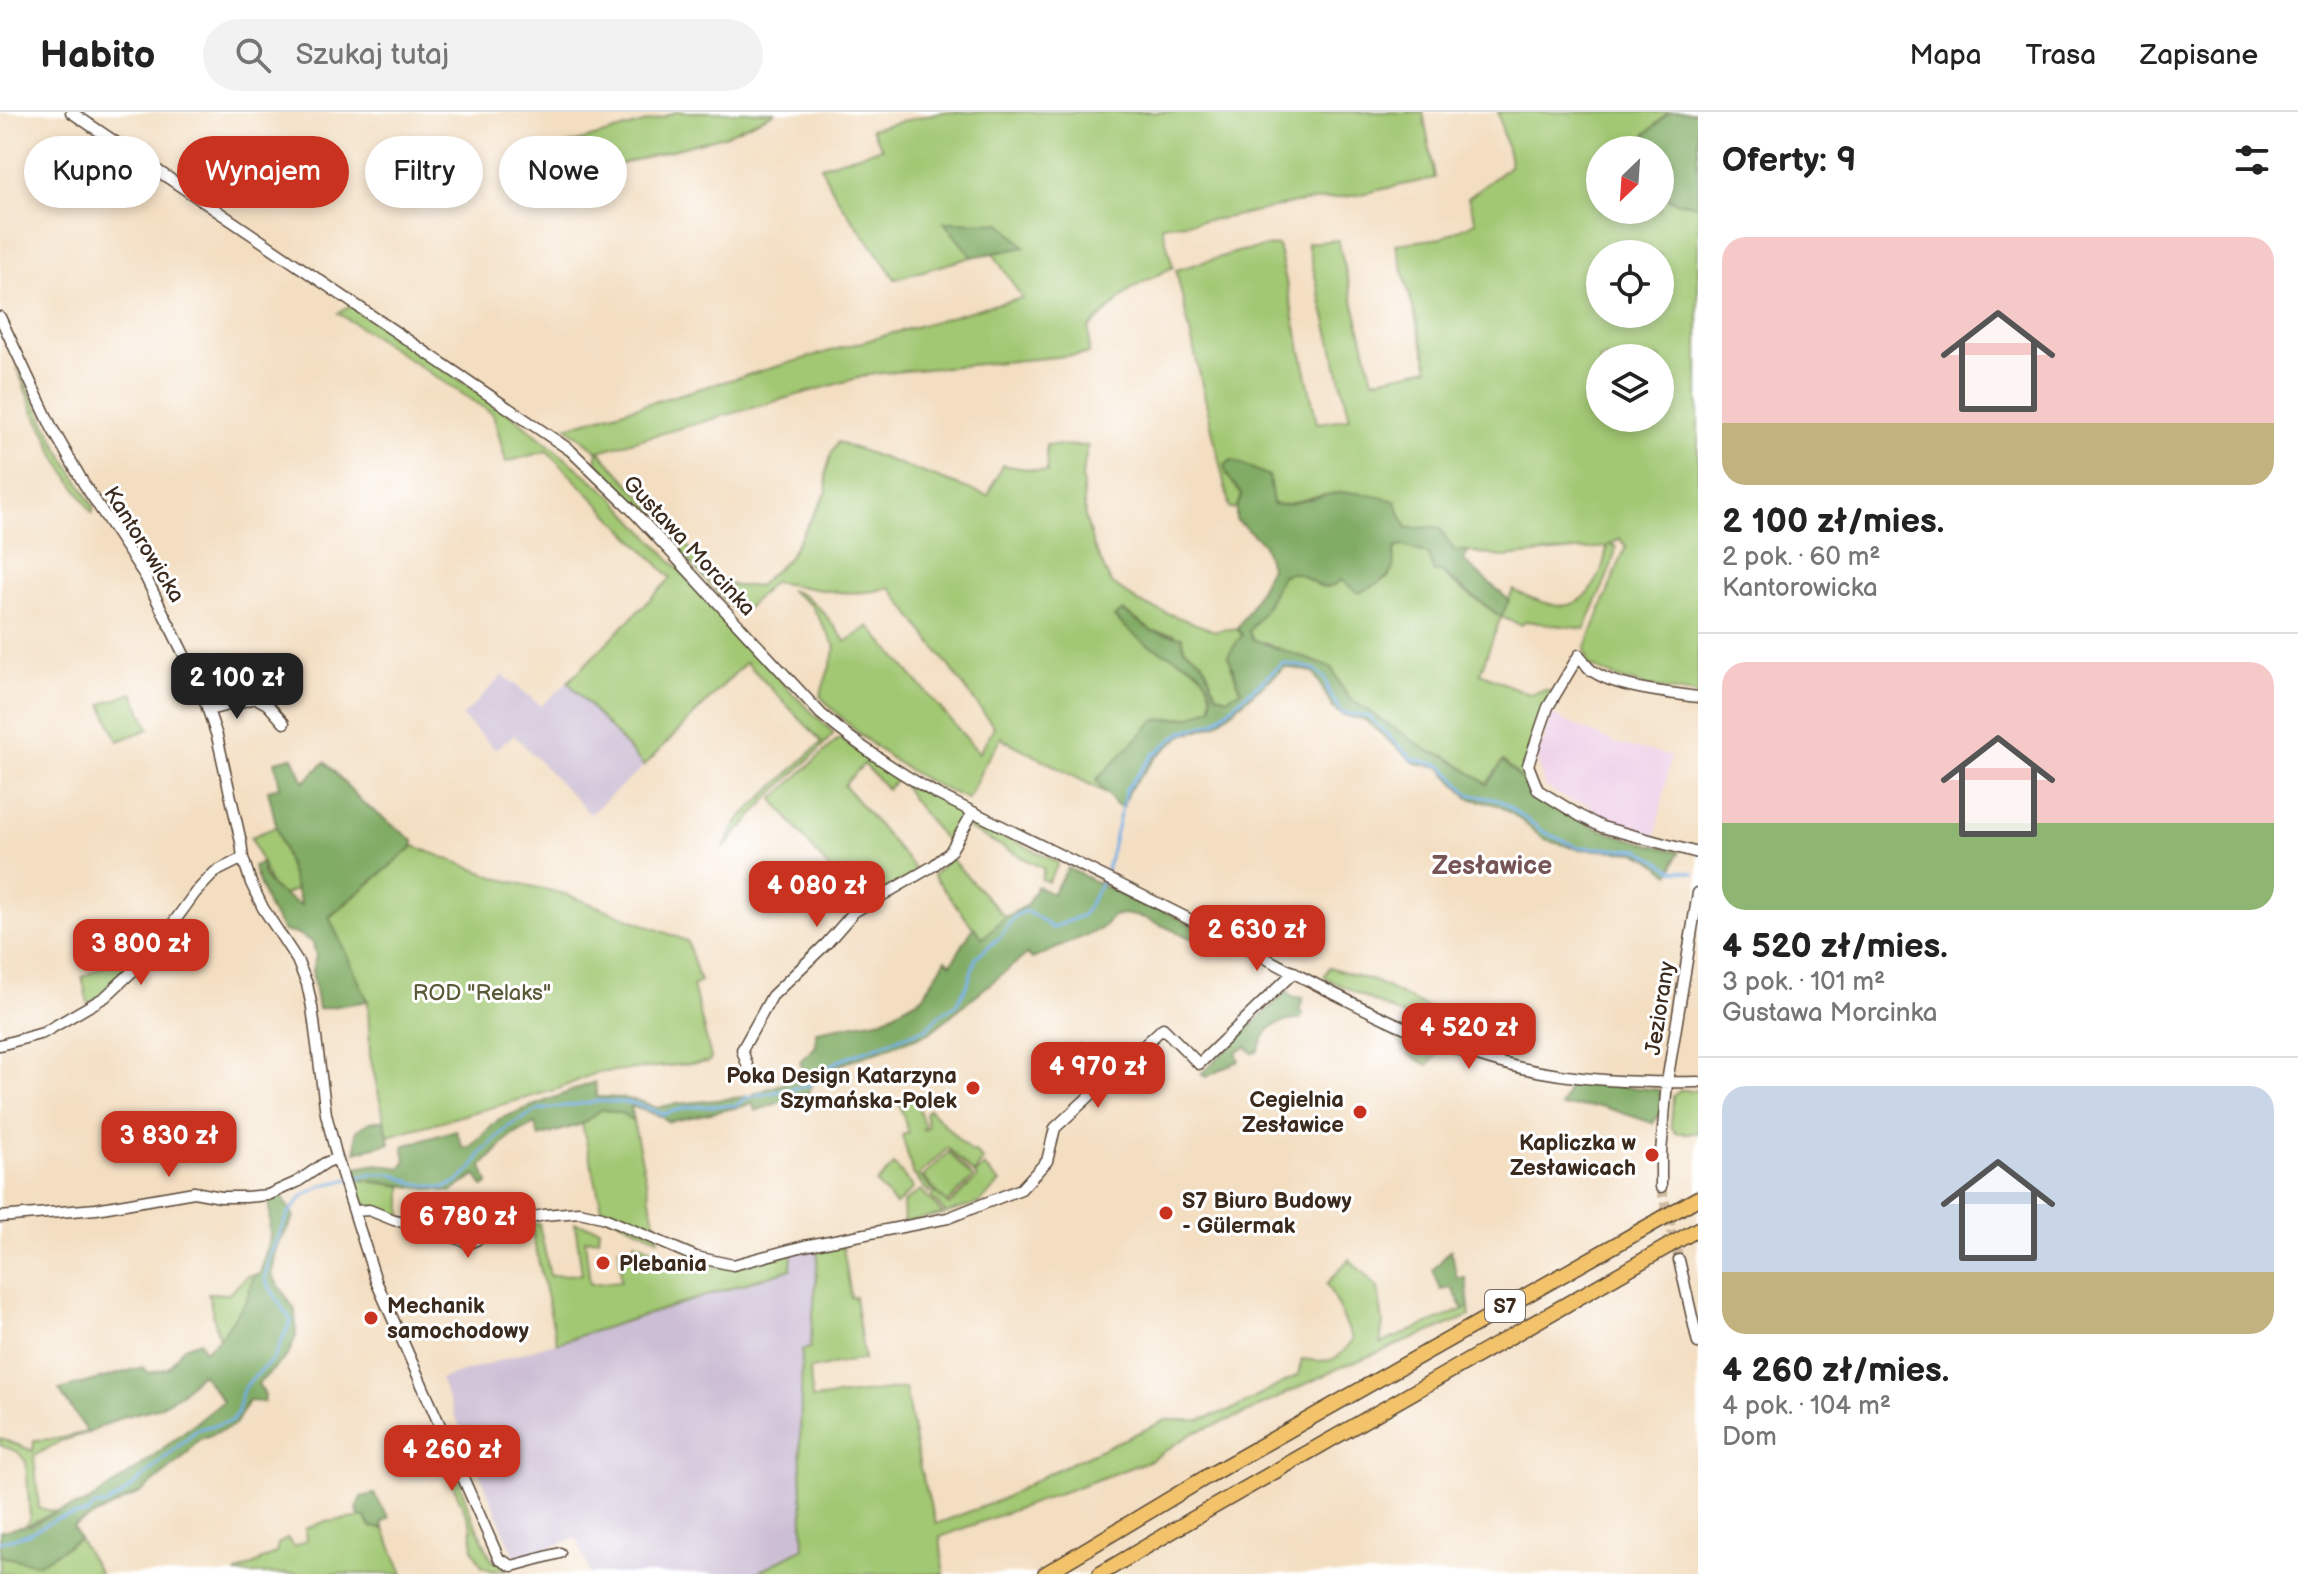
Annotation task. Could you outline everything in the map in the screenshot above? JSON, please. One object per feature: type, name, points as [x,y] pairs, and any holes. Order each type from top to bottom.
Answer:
[{"type":"highway","name":"S7","points":[[1045,1574],[1221,1468],[1698,1198]]},
{"type":"highway","name":"S7","points":[[1100,1574],[1698,1229]]},
{"type":"street","name":"Gustawa Morcinka","points":[[71,112],[570,450],[632,510],[821,714],[900,773],[1422,1034],[1493,1060],[1536,1071],[1583,1078],[1698,1082]]},
{"type":"street","name":"Kantorowicka","points":[[0,317],[52,428],[84,484],[145,576],[209,710],[251,883],[263,908],[297,960],[307,984],[326,1114],[376,1281],[499,1559],[512,1566],[560,1553]]},
{"type":"street","points":[[1698,697],[1613,680],[1593,672],[1579,655],[1548,707],[1528,765],[1538,790],[1580,816],[1602,827],[1698,853]]},
{"type":"street","points":[[209,710],[256,698],[267,704],[284,723]]},
{"type":"street","points":[[752,1079],[742,1050],[772,996],[854,912],[922,875],[950,852],[973,812]]},
{"type":"street","points":[[0,1045],[43,1033],[105,997],[150,955],[195,893],[215,872],[243,858]]},
{"type":"street","name":"Jeziorany","points":[[1661,1187],[1667,1082],[1698,893]]},
{"type":"street","points":[[354,1211],[369,1210],[469,1243],[521,1220],[579,1212],[602,1217],[696,1257],[733,1265],[804,1246],[948,1218],[1021,1189],[1047,1161],[1055,1128],[1163,1028],[1199,1064],[1294,972]]},
{"type":"street","points":[[1081,1048],[1109,1077]]},
{"type":"street","points":[[0,1217],[96,1209],[194,1192],[221,1197],[268,1195],[297,1182],[325,1163],[338,1162]]},
{"type":"street","points":[[1679,1260],[1698,1343]]},
{"type":"shaded area","points":[[503,675],[541,706],[568,682],[644,766],[590,814],[514,735],[495,749],[462,717]]},
{"type":"shaded area","points":[[1548,713],[1615,743],[1671,756],[1655,839],[1592,818],[1590,805],[1571,802],[1544,786],[1536,755],[1544,741]]},
{"type":"shaded area","points":[[818,1246],[810,1349],[802,1351],[800,1441],[804,1549],[754,1574],[590,1574],[577,1538],[516,1559],[440,1379],[791,1269],[792,1251]]},
{"type":"green space","points":[[675,112],[776,112],[724,136],[627,162],[627,136],[598,136]]},
{"type":"green space","points":[[940,112],[1423,112],[1435,178],[1351,196],[1162,226],[1173,267],[1132,288],[1089,328],[1089,354],[872,374],[599,451],[715,576],[735,586],[758,586],[788,558],[827,492],[826,472],[838,442],[988,496],[1002,465],[1047,472],[1046,445],[1088,446],[1082,476],[1085,516],[1093,545],[1111,583],[1140,603],[1215,631],[1237,628],[1242,635],[1231,666],[1241,691],[1227,698],[1216,694],[1203,662],[1184,648],[1174,634],[1152,631],[1124,611],[1114,617],[1144,642],[1199,672],[1211,692],[1212,708],[1191,717],[1156,720],[1097,780],[1106,793],[1006,742],[1002,737],[985,763],[968,799],[907,769],[853,728],[820,696],[836,648],[812,606],[789,590],[815,604],[846,642],[869,626],[979,753],[994,727],[890,587],[847,592],[773,582],[739,616],[596,461],[598,451],[566,427],[1022,298],[993,253],[1024,247],[945,222],[972,257],[895,279],[827,180],[821,166],[882,148],[871,129]]},
{"type":"green space","points":[[1498,112],[1669,112],[1645,136],[1586,136],[1586,224],[1674,224],[1674,201],[1698,205],[1698,695],[1627,681],[1588,664],[1585,649],[1626,546],[1620,539],[1609,545],[1616,546],[1614,556],[1585,629],[1526,621],[1521,625],[1501,617],[1513,590],[1545,603],[1575,603],[1592,588],[1602,568],[1607,547],[1502,557],[1455,551],[1407,528],[1395,501],[1380,497],[1338,493],[1281,506],[1273,504],[1230,509],[1176,270],[1241,251],[1278,245],[1317,423],[1350,418],[1307,243],[1338,240],[1373,380],[1429,368],[1396,244],[1441,238],[1476,222],[1468,198],[1511,165]]},
{"type":"green space","points":[[1669,112],[1698,112],[1698,205],[1674,201],[1674,136],[1645,135]]},
{"type":"green space","points":[[944,222],[1001,223],[1025,247],[972,257]]},
{"type":"green space","points":[[351,306],[513,416],[612,496],[795,696],[834,733],[771,795],[723,849],[739,819],[822,742],[746,662],[644,766],[568,682],[671,578],[547,451],[506,462],[493,414],[338,313]]},
{"type":"green space","points":[[17,367],[59,449],[94,507],[92,513],[56,458],[33,411]]},
{"type":"green space","points":[[1232,460],[1269,476],[1273,504],[1344,493],[1366,494],[1395,501],[1407,528],[1439,527],[1455,551],[1468,551],[1464,561],[1509,600],[1501,617],[1441,572],[1434,572],[1428,554],[1404,546],[1396,547],[1391,572],[1384,580],[1359,593],[1341,580],[1324,587],[1299,574],[1282,575],[1264,611],[1249,631],[1252,639],[1332,668],[1350,699],[1430,752],[1446,756],[1487,784],[1503,761],[1539,796],[1571,816],[1606,831],[1679,852],[1670,874],[1635,852],[1579,849],[1545,840],[1498,805],[1469,798],[1440,767],[1415,763],[1365,720],[1342,715],[1334,709],[1313,672],[1285,667],[1216,724],[1183,735],[1157,756],[1128,791],[1123,807],[1116,805],[1096,780],[1155,720],[1191,717],[1212,707],[1211,692],[1199,671],[1144,642],[1114,617],[1123,611],[1152,631],[1182,637],[1184,648],[1203,662],[1216,694],[1227,698],[1241,690],[1228,655],[1242,635],[1237,628],[1270,567],[1263,543],[1236,520],[1236,508],[1242,495],[1227,475],[1224,465]]},
{"type":"green space","points":[[1404,546],[1428,554],[1449,579],[1501,617],[1480,673],[1529,694],[1545,690],[1552,692],[1530,747],[1525,782],[1503,761],[1487,784],[1446,757],[1430,752],[1350,699],[1332,668],[1252,639],[1249,631],[1264,611],[1282,575],[1296,573],[1324,585],[1335,585],[1341,580],[1359,593],[1388,578],[1395,547]]},
{"type":"green space","points":[[133,693],[149,729],[118,741],[102,704]]},
{"type":"green space","points":[[839,738],[966,815],[965,822],[948,844],[899,778],[887,789],[864,764],[844,785],[918,872],[858,905],[773,799]]},
{"type":"green space","points":[[293,757],[304,782],[325,762],[363,803],[414,841],[414,846],[329,917],[368,1001],[318,1009],[312,970],[316,956],[313,943],[300,935],[284,931],[268,907],[253,866],[262,863],[269,884],[301,905],[268,790],[280,787],[275,761]]},
{"type":"green space","points":[[975,821],[1057,862],[1048,882],[1041,879],[1044,869],[969,829]]},
{"type":"green space","points":[[283,824],[305,886],[276,898],[251,837]]},
{"type":"green space","name":"ROD \"Relaks\"","points":[[414,846],[500,879],[565,894],[687,941],[700,981],[693,986],[711,1058],[709,1062],[595,1073],[558,1089],[388,1136],[370,1056],[368,1001],[329,918]]},
{"type":"green space","points":[[950,858],[1005,917],[982,939],[933,875]]},
{"type":"green space","points":[[1068,868],[1148,908],[1155,906],[1218,939],[1220,948],[1145,918],[1123,914],[1113,916],[1101,929],[1032,959],[1027,954],[929,1033],[839,1065],[813,1083],[808,1093],[755,1111],[753,1104],[668,1122],[663,1117],[631,1106],[633,1121],[623,1114],[602,1109],[582,1124],[539,1137],[535,1124],[511,1136],[482,1166],[488,1184],[483,1187],[476,1175],[451,1192],[354,1179],[351,1169],[377,1164],[401,1168],[406,1161],[403,1146],[456,1130],[463,1148],[470,1147],[499,1119],[595,1082],[597,1097],[639,1101],[657,1108],[752,1096],[805,1076],[800,1061],[816,1046],[816,1031],[883,1019],[923,997],[946,959],[951,964],[974,927],[983,938],[1005,917],[1026,906],[1037,886],[1052,894]]},
{"type":"green space","points":[[133,952],[137,964],[110,990],[88,1004],[82,977]]},
{"type":"green space","points":[[1329,967],[1376,982],[1434,1011],[1429,1023],[1420,1024],[1324,977]]},
{"type":"green space","points":[[1288,990],[1291,997],[1303,998],[1300,1019],[1272,1027],[1257,1052],[1252,1053],[1247,1047],[1236,1052],[1239,1061],[1206,1077],[1201,1074]]},
{"type":"green space","points":[[1382,1021],[1436,1046],[1437,1055],[1428,1065],[1411,1056],[1396,1038],[1376,1027]]},
{"type":"green space","points":[[1571,1082],[1660,1090],[1662,1112],[1653,1123],[1601,1106],[1561,1107]]},
{"type":"green space","points":[[1681,1090],[1698,1090],[1698,1133],[1676,1133],[1671,1126],[1673,1096]]},
{"type":"green space","points":[[915,1098],[925,1128],[921,1130],[928,1128],[925,1113],[929,1109],[971,1152],[974,1151],[983,1160],[974,1174],[948,1148],[919,1175],[933,1190],[929,1193],[913,1174],[902,1135],[909,1133],[899,1104]]},
{"type":"green space","points":[[602,1109],[623,1114],[633,1121],[659,1239],[603,1213],[582,1124]]},
{"type":"green space","points":[[384,1120],[390,1143],[356,1152],[356,1131],[370,1122]]},
{"type":"green space","points":[[949,1152],[973,1178],[947,1203],[923,1177]]},
{"type":"green space","points":[[894,1165],[914,1188],[896,1205],[876,1183]]},
{"type":"green space","points":[[984,1166],[1000,1183],[979,1203],[946,1213],[931,1197],[935,1192],[949,1205],[977,1178],[975,1175]]},
{"type":"green space","points":[[354,1179],[402,1186],[402,1218],[358,1200]]},
{"type":"green space","points":[[921,1190],[943,1214],[904,1222],[903,1203]]},
{"type":"green space","points":[[281,1195],[294,1217],[276,1249],[272,1275],[295,1310],[296,1336],[288,1355],[258,1384],[265,1395],[264,1402],[248,1401],[235,1425],[198,1440],[183,1458],[140,1493],[73,1526],[79,1539],[38,1564],[0,1556],[0,1531],[31,1525],[56,1512],[88,1502],[138,1468],[223,1401],[201,1373],[181,1394],[157,1408],[122,1417],[88,1433],[59,1390],[143,1367],[148,1373],[168,1368],[184,1347],[200,1341],[204,1351],[219,1339],[247,1300],[254,1275],[260,1274],[270,1238],[269,1198]]},
{"type":"green space","points":[[575,1223],[599,1228],[598,1239],[585,1240],[590,1284],[621,1281],[619,1247],[631,1249],[635,1242],[682,1262],[685,1257],[727,1267],[751,1264],[792,1251],[791,1269],[557,1343],[530,1224],[539,1224],[550,1276],[582,1274]]},
{"type":"green space","points":[[818,1246],[843,1247],[851,1297],[855,1297],[864,1359],[810,1369],[812,1399],[905,1388],[920,1468],[936,1524],[1000,1500],[1049,1473],[1166,1420],[1199,1420],[1236,1408],[1298,1375],[1302,1359],[1326,1361],[1337,1357],[1353,1339],[1327,1284],[1349,1259],[1378,1288],[1383,1323],[1380,1344],[1469,1307],[1470,1316],[1337,1369],[1242,1415],[1193,1433],[1151,1460],[940,1537],[944,1574],[754,1574],[804,1548],[800,1441],[802,1350],[810,1348]]},
{"type":"green space","points":[[1451,1250],[1457,1278],[1466,1278],[1469,1307],[1464,1310],[1452,1288],[1441,1290],[1433,1270]]},
{"type":"green space","points":[[254,1275],[247,1300],[219,1339],[208,1293],[228,1294],[248,1276]]},
{"type":"green space","points":[[87,1432],[61,1441],[34,1456],[39,1508],[56,1512],[25,1526],[30,1518],[26,1462],[18,1452],[0,1445],[0,1438],[33,1451],[34,1440]]},
{"type":"green space","points":[[456,1471],[469,1510],[492,1561],[497,1560],[506,1569],[494,1571],[482,1567],[473,1549],[471,1525],[449,1476]]},
{"type":"green space","points":[[374,1494],[389,1518],[382,1523],[384,1529],[371,1527],[365,1517],[359,1517],[357,1507],[361,1497]]},
{"type":"green space","points":[[365,1517],[371,1527],[384,1529],[403,1574],[235,1574],[276,1553],[278,1544],[288,1538],[294,1547],[306,1540],[305,1529],[324,1522]]},
{"type":"green space","points":[[79,1539],[100,1574],[0,1574],[0,1556],[38,1564]]},
{"type":"waterway","points":[[1106,874],[1126,789],[1153,755],[1182,732],[1214,722],[1283,663],[1314,669],[1325,679],[1329,693],[1342,713],[1369,717],[1413,759],[1443,766],[1469,794],[1501,801],[1545,833],[1578,847],[1640,850],[1673,870],[1694,873]]},
{"type":"waterway","points":[[0,1542],[28,1534],[56,1519],[88,1513],[95,1506],[119,1498],[198,1429],[232,1421],[238,1411],[242,1392],[274,1358],[291,1321],[265,1280],[269,1258],[288,1214],[303,1196],[324,1185],[373,1174],[392,1174],[414,1183],[443,1188],[458,1182],[474,1167],[481,1153],[508,1127],[538,1110],[600,1101],[633,1103],[663,1114],[689,1107],[736,1105],[748,1097],[808,1086],[816,1076],[838,1061],[927,1028],[938,1016],[957,1004],[976,957],[1000,937],[1015,916],[1025,911],[1052,928],[1083,915],[1103,881]]},
{"type":"tunnel","points":[[1661,1187],[1679,1260]]},
{"type":"place","name":"Poka Design Katarzyna Szymańska-Polek","points":[[973,1088]]},
{"type":"place","name":"Cegielnia Zesławice","points":[[1360,1112]]},
{"type":"place","name":"Kapliczka w Zesławicach","points":[[1652,1155]]},
{"type":"place","name":"S7 Biuro Budowy - Gülermak","points":[[1166,1213]]},
{"type":"place","name":"Plebania","points":[[603,1263]]},
{"type":"place","name":"Mechanik samochodowy","points":[[371,1318]]},
{"type":"district","name":"Zesławice","points":[[1492,865]]}]
